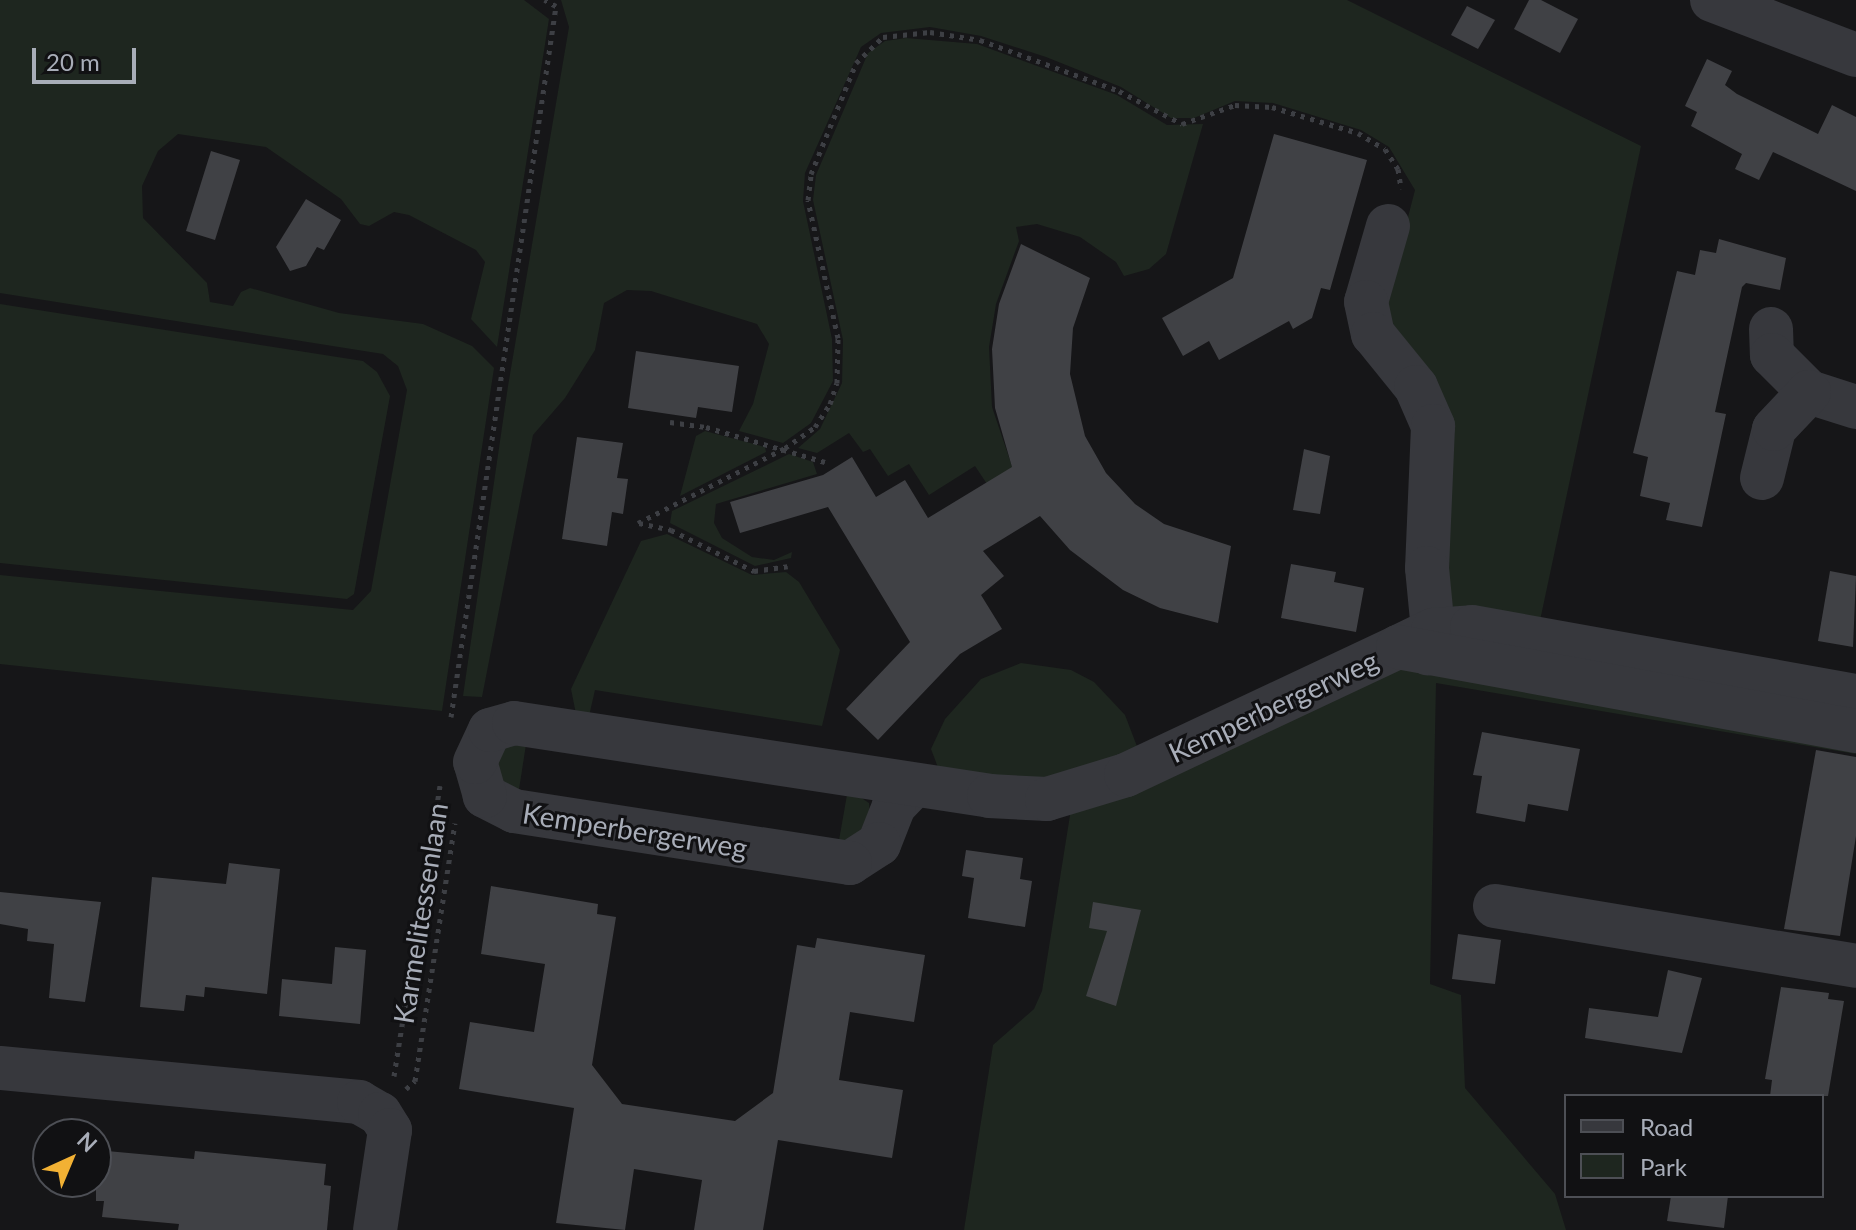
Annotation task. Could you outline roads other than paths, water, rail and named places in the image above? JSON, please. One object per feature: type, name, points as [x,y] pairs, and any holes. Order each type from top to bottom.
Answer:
[{"type":"street","points":[[1712,0],[1856,55]]},
{"type":"street","points":[[1388,226],[1366,302],[1373,334],[1416,387],[1433,426],[1427,568],[1419,644],[1856,731]]},
{"type":"street","points":[[1771,329],[1772,355],[1809,392],[1856,407]]},
{"type":"street","points":[[1762,478],[1774,429],[1809,392]]},
{"type":"street","name":"Kemperbergerweg","points":[[914,785],[894,806],[879,844],[850,863],[514,811],[485,796],[475,762],[490,730],[514,723],[1018,799],[1071,794],[1126,775],[1419,644],[1472,627],[1856,696]]},
{"type":"street","points":[[1495,906],[1856,966]]},
{"type":"street","points":[[0,1068],[359,1102],[380,1114],[390,1130],[375,1230]]}]
